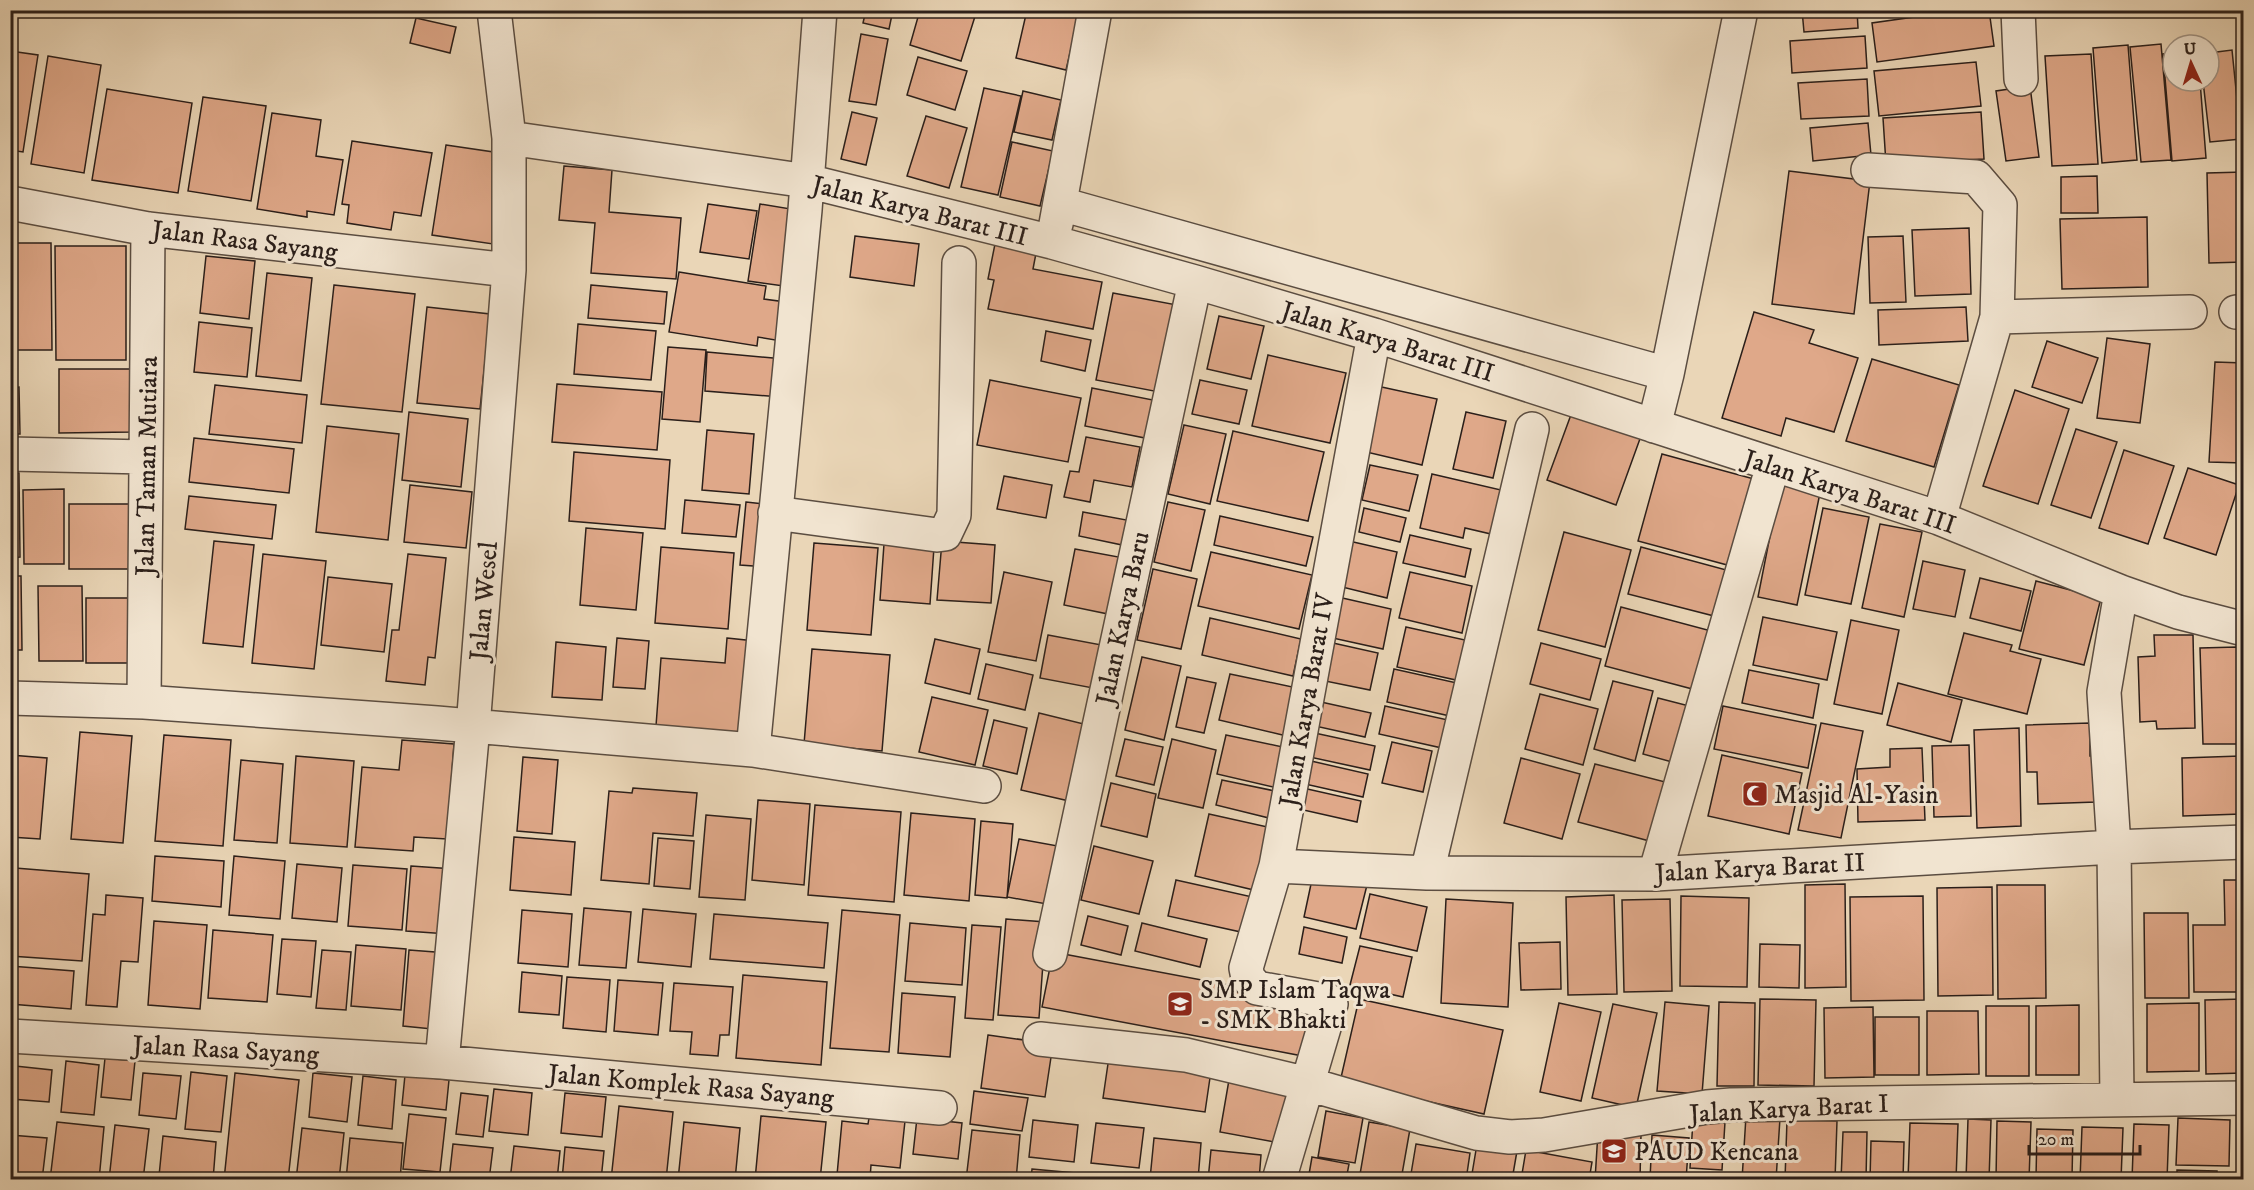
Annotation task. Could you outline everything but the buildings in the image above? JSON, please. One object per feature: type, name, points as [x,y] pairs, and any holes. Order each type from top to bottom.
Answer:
[{"type":"street","name":"Jalan Wesel","points":[[442,1062],[472,727],[495,268],[509,138],[494,10]]},
{"type":"street","points":[[753,750],[807,181],[820,10]]},
{"type":"street","points":[[1053,242],[1095,10]]},
{"type":"street","points":[[1654,426],[1667,374],[1741,10]]},
{"type":"street","points":[[2018,10],[2020,79]]},
{"type":"street","name":"Jalan Karya Barat III","points":[[509,138],[807,181],[1053,242],[1195,282],[1374,334],[1939,518],[2121,592],[2178,612],[2244,629]]},
{"type":"street","points":[[1868,170],[1976,177],[2000,205],[1996,317],[1939,518]]},
{"type":"street","name":"Jalan Rasa Sayang","points":[[10,203],[148,229],[495,268]]},
{"type":"street","points":[[1061,204],[1667,374]]},
{"type":"street","name":"Jalan Taman Mutiara","points":[[144,702],[148,229]]},
{"type":"street","points":[[775,513],[945,534],[954,515],[959,263]]},
{"type":"street","name":"Jalan Karya Baru","points":[[1050,954],[1195,282]]},
{"type":"street","points":[[1996,317],[2190,312]]},
{"type":"street","name":"Jalan Karya Barat IV","points":[[1308,1084],[1332,1007],[1329,1001],[1257,988],[1248,978],[1246,968],[1276,866],[1374,334]]},
{"type":"street","points":[[1426,873],[1532,429]]},
{"type":"street","points":[[10,454],[146,457]]},
{"type":"street","points":[[1655,874],[1773,465]]},
{"type":"street","points":[[2117,1099],[2114,847],[2104,692],[2121,592]]},
{"type":"street","points":[[10,698],[144,702],[753,750],[984,786]]},
{"type":"street","name":"Jalan Karya Barat II","points":[[1276,866],[1426,873],[1655,874],[2114,847],[2244,842]]},
{"type":"street","name":"Jalan Rasa Sayang","points":[[10,1036],[442,1062]]},
{"type":"street","name":"Jalan Karya Barat I","points":[[1040,1039],[1185,1055],[1308,1084],[1476,1133],[1510,1137],[1544,1135],[1707,1107],[1731,1105],[2244,1098]]},
{"type":"street","name":"Jalan Komplek Rasa Sayang","points":[[442,1062],[940,1108]]},
{"type":"street","points":[[1279,1179],[1308,1084]]},
{"type":"place","name":"Masjid Al-Yasin","points":[[1755,794]]},
{"type":"place","name":"SMP Islam Taqwa - SMK Bhakti","points":[[1180,1004]]},
{"type":"place","name":"PAUD Kencana","points":[[1614,1151]]}]
